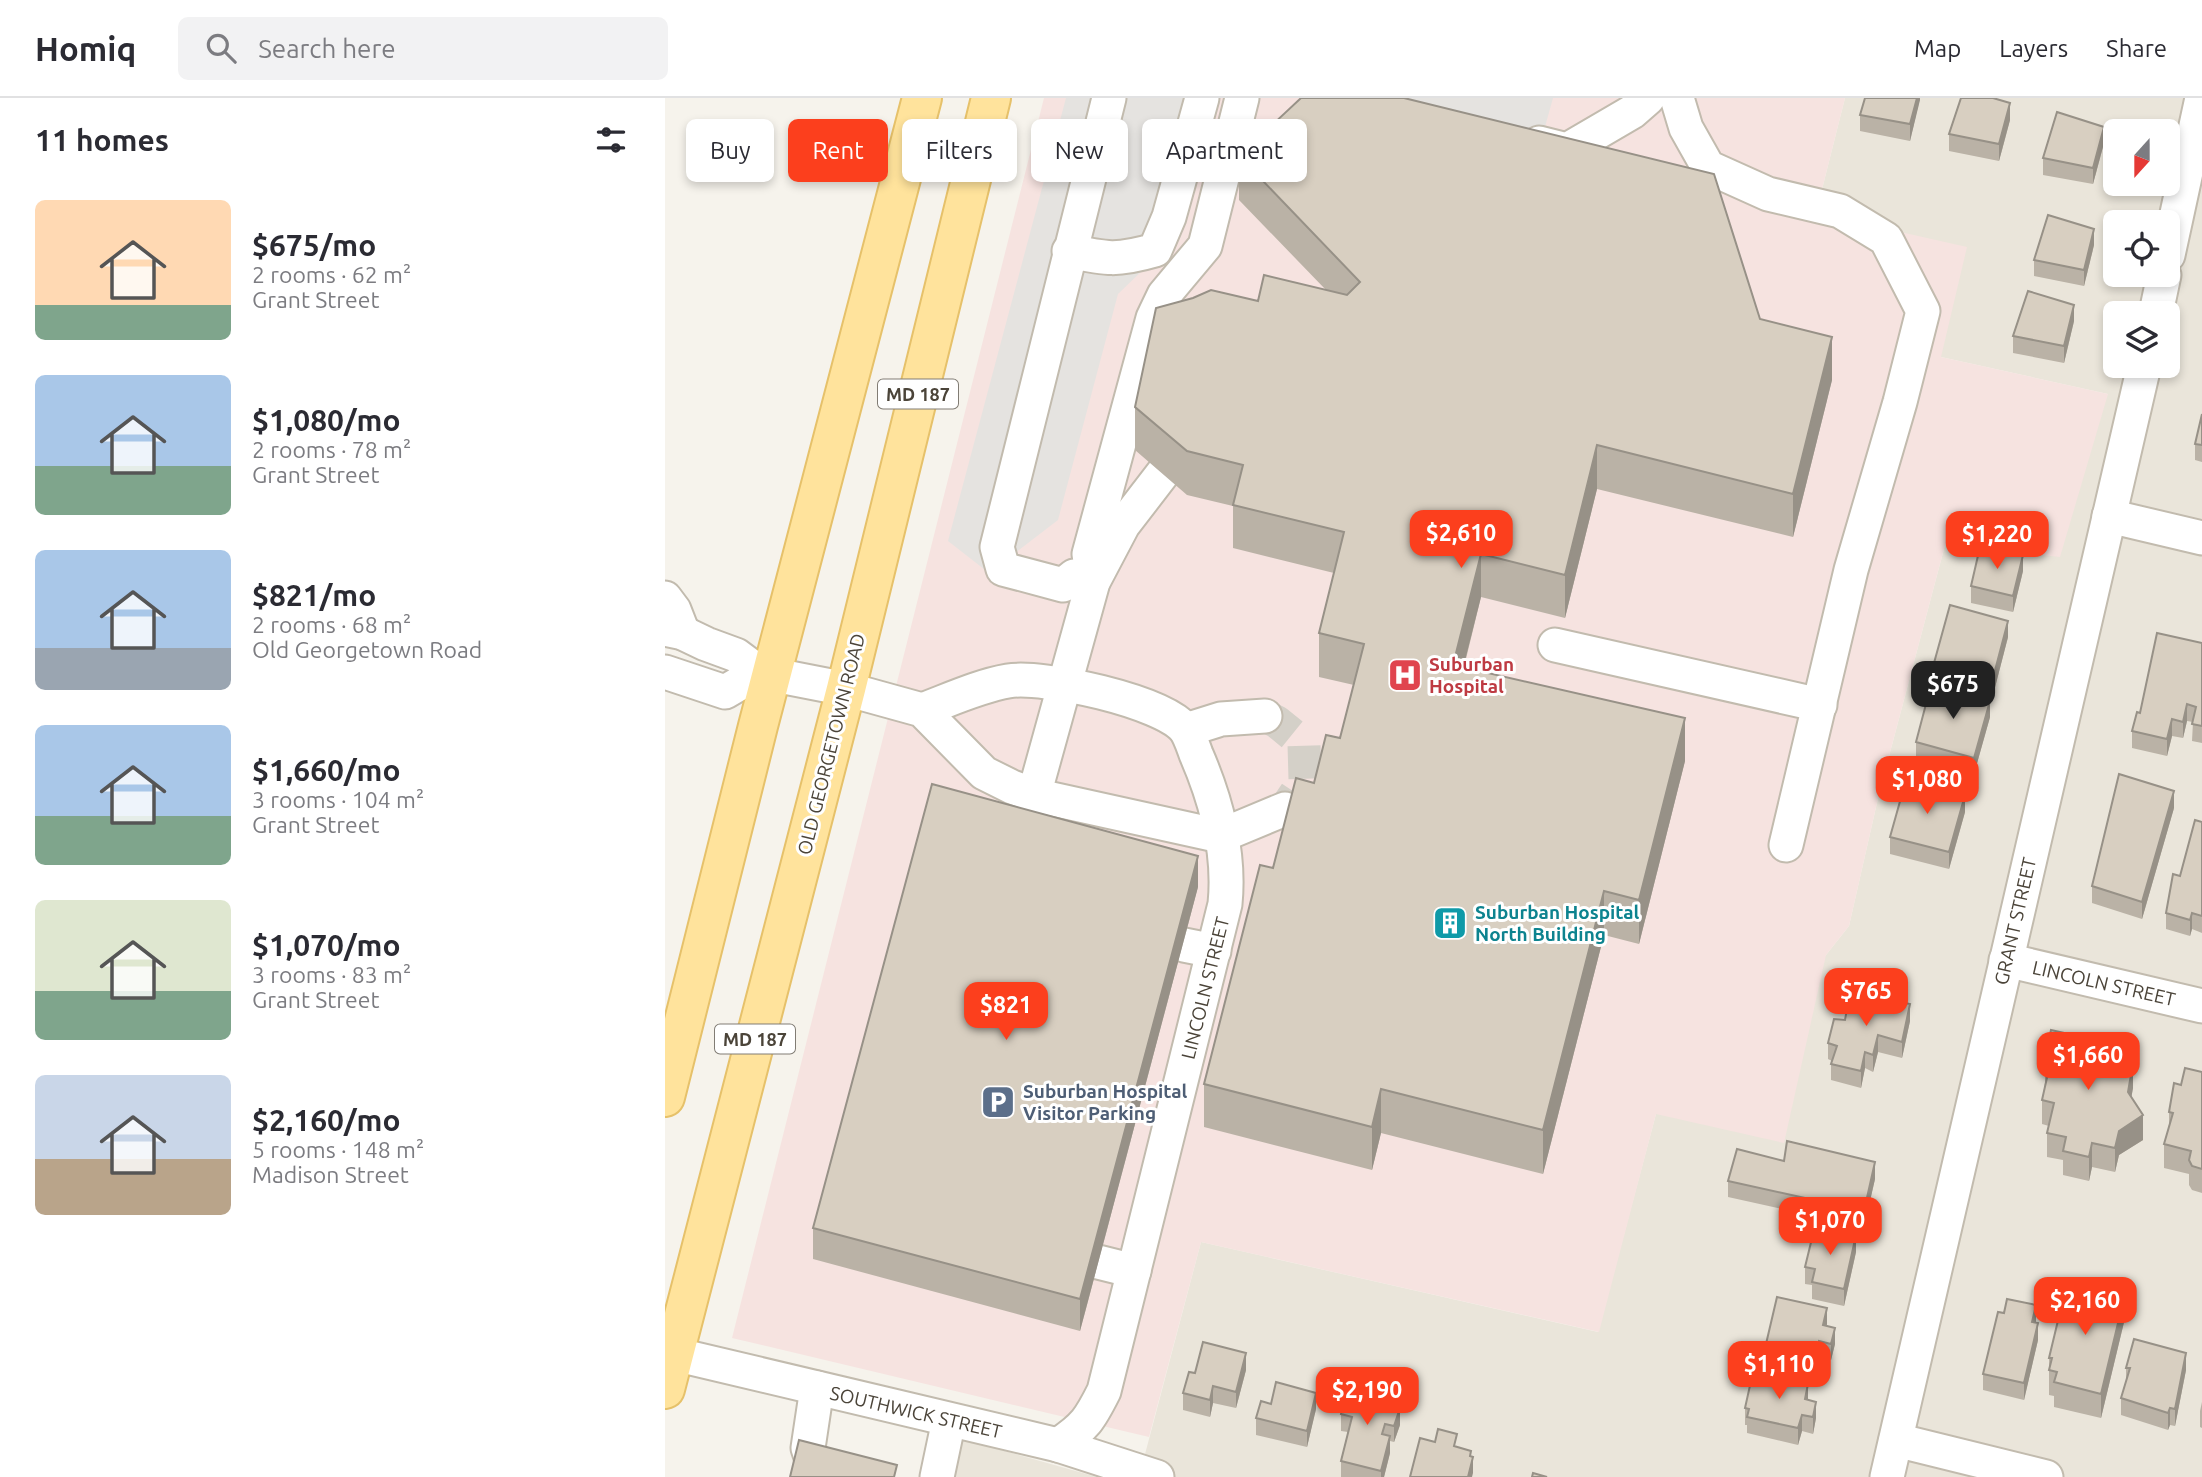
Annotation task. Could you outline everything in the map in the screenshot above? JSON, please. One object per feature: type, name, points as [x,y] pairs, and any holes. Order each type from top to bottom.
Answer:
[{"type":"main road","name":"MD 187","points":[[665,1097],[765,674],[922,98]]},
{"type":"main road","name":"OLD GEORGETOWN ROAD","points":[[669,1371],[846,689],[991,98]]},
{"type":"street","points":[[1083,579],[1066,569],[997,547],[1109,98]]},
{"type":"street","points":[[1069,251],[1101,258],[1124,259],[1155,250],[1169,217],[1202,98]]},
{"type":"street","points":[[1034,795],[1065,683],[1089,554],[1153,318],[1164,295],[1205,246],[1242,98]]},
{"type":"street","points":[[1509,136],[1567,150],[1632,113],[1648,98]]},
{"type":"street","points":[[1677,98],[1686,128],[1708,167],[1768,194],[1840,211],[1886,239],[1923,311],[1851,570],[1786,845]]},
{"type":"street","points":[[2178,210],[2202,98]]},
{"type":"street","points":[[1153,318],[1177,325],[1185,333]]},
{"type":"street","name":"GRANT STREET","points":[[1888,1477],[2141,378]]},
{"type":"street","points":[[1083,579],[1163,473]]},
{"type":"street","points":[[2109,516],[2202,538]]},
{"type":"street","points":[[665,597],[674,610],[674,631],[736,655],[765,674],[846,689],[922,710],[984,773],[1012,788],[1220,836],[1285,810]]},
{"type":"street","points":[[1555,645],[1819,705]]},
{"type":"street","points":[[665,672],[725,692],[765,674]]},
{"type":"street","points":[[922,710],[1007,681],[1035,679],[1065,683],[1156,710],[1186,730],[1221,719],[1265,716]]},
{"type":"street","name":"LINCOLN STREET","points":[[1058,1445],[1077,1433],[1090,1419],[1104,1391],[1134,1271],[1199,948],[1225,904],[1228,880],[1208,782],[1186,730]]},
{"type":"street","name":"LINCOLN STREET","points":[[2006,960],[2202,1006]]},
{"type":"street","points":[[1098,1262],[1134,1271]]},
{"type":"street","name":"SOUTHWICK STREET","points":[[669,1371],[817,1388],[1058,1445],[1157,1477]]},
{"type":"street","points":[[817,1388],[808,1448],[812,1460],[866,1477]]},
{"type":"street","points":[[937,1477],[949,1420]]},
{"type":"street","points":[[1896,1440],[2046,1477]]},
{"type":"shaded area","name":"Suburban Hospital","points":[[1044,98],[1845,98],[1816,213],[1967,247],[1941,357],[2108,394],[2060,557],[1945,545],[1879,794],[1849,926],[1826,955],[1784,1143],[1656,1114],[1599,1332],[1201,1242],[1149,1437],[732,1338],[1031,150],[1031,182],[1128,182],[1128,119],[1039,119]]},
{"type":"shaded area","points":[[1066,98],[1210,98],[1205,119],[1142,119],[1142,182],[1189,182],[1174,240],[1118,294],[1058,520],[989,573],[948,541],[1044,182],[1128,182],[1128,119],[1060,119]]},
{"type":"shaded area","points":[[1303,98],[1553,98],[1536,159]]},
{"type":"shaded area","points":[[1845,98],[2202,98],[2202,1477],[1139,1477],[1201,1242],[1598,1332],[1656,1114],[1826,955],[1849,926],[1879,794],[1945,545],[2108,394],[1941,357],[1816,213]]},
{"type":"shaded area","points":[[958,1438],[1097,1477],[944,1477]]},
{"type":"building","points":[[1301,98],[1404,98],[1714,174],[1760,319],[1832,337],[1793,494],[1597,445],[1565,575],[1481,554],[1453,665],[1685,718],[1639,900],[1604,891],[1543,1130],[1381,1089],[1372,1127],[1204,1084],[1260,865],[1273,868],[1296,778],[1314,783],[1326,735],[1340,738],[1364,644],[1319,633],[1344,532],[1233,505],[1243,465],[1187,451],[1135,407],[1156,308],[1211,290],[1258,301],[1264,275],[1347,295],[1360,282],[1264,182],[1307,182],[1307,119],[1279,119]]},
{"type":"building","points":[[1865,98],[1917,98],[1910,124],[1860,115]]},
{"type":"building","points":[[1961,98],[1993,98],[2010,103],[1999,144],[1949,134]]},
{"type":"building","points":[[2057,112],[2103,127],[2093,168],[2043,158]]},
{"type":"building","points":[[2048,215],[2094,229],[2084,270],[2034,260]]},
{"type":"building","points":[[2028,291],[2074,305],[2064,346],[2013,336]]},
{"type":"building","points":[[2202,414],[2202,445],[2195,444]]},
{"type":"building","points":[[1980,547],[2023,555],[2013,596],[1971,586]]},
{"type":"building","points":[[1950,605],[2008,621],[1993,678],[1934,663]]},
{"type":"building","points":[[2157,633],[2202,643],[2202,726],[2192,724],[2196,707],[2187,704],[2183,722],[2172,719],[2167,739],[2132,731],[2137,712],[2140,713]]},
{"type":"building","points":[[1931,685],[1990,701],[1974,758],[1916,742]]},
{"type":"building","points":[[2119,774],[2174,791],[2142,902],[2092,886]]},
{"type":"building","points":[[1906,780],[1965,795],[1949,852],[1890,837]]},
{"type":"building","name":"Suburban Hospital Visitor Parking","points":[[932,784],[1198,856],[1080,1299],[813,1228]]},
{"type":"building","points":[[2195,820],[2202,822],[2202,916],[2192,913],[2190,920],[2166,913],[2173,874],[2180,876]]},
{"type":"building","points":[[1850,992],[1910,1004],[1902,1042],[1878,1035],[1873,1055],[1865,1052],[1861,1071],[1831,1064],[1837,1046],[1828,1043],[1834,1019],[1845,1020]]},
{"type":"building","points":[[2051,1030],[2122,1046],[2119,1056],[2127,1056],[2133,1063],[2128,1092],[2143,1115],[2119,1131],[2115,1148],[2092,1143],[2089,1157],[2063,1151],[2066,1137],[2047,1133],[2054,1103],[2042,1100],[2051,1060],[2045,1058]]},
{"type":"building","points":[[2185,1068],[2202,1072],[2202,1169],[2192,1166],[2189,1160],[2191,1151],[2164,1144],[2173,1113],[2169,1112],[2174,1083],[2181,1085]]},
{"type":"building","points":[[1787,1141],[1875,1162],[1864,1211],[1728,1181],[1737,1149],[1784,1161]]},
{"type":"building","points":[[1815,1226],[1856,1235],[1844,1289],[1812,1282],[1815,1269],[1805,1267]]},
{"type":"building","points":[[2067,1283],[2125,1294],[2101,1394],[2054,1382],[2057,1372],[2049,1370],[2052,1358],[2049,1358]]},
{"type":"building","points":[[1777,1297],[1827,1308],[1823,1325],[1835,1328],[1831,1344],[1819,1341],[1816,1355],[1766,1344]]},
{"type":"building","points":[[2007,1299],[2036,1305],[2032,1322],[2038,1323],[2024,1383],[1983,1374],[1998,1312],[2004,1313]]},
{"type":"building","points":[[2134,1339],[2186,1353],[2175,1409],[2170,1408],[2168,1413],[2121,1398],[2130,1368],[2126,1368]]},
{"type":"building","points":[[1203,1342],[1246,1353],[1236,1392],[1213,1386],[1210,1400],[1183,1393],[1189,1372],[1195,1373]]},
{"type":"building","points":[[1756,1372],[1808,1384],[1805,1399],[1816,1402],[1813,1417],[1802,1415],[1798,1428],[1747,1417],[1749,1409],[1745,1408],[1751,1381],[1754,1382]]},
{"type":"building","points":[[1276,1382],[1316,1393],[1307,1431],[1256,1418],[1261,1401],[1271,1404]]},
{"type":"building","points":[[1349,1384],[1372,1389],[1370,1396],[1400,1403],[1394,1426],[1385,1424],[1382,1434],[1390,1436],[1381,1471],[1341,1461],[1352,1417],[1341,1414]]},
{"type":"building","points":[[1438,1429],[1457,1434],[1454,1446],[1471,1451],[1470,1456],[1473,1457],[1468,1477],[1410,1477],[1420,1438],[1435,1442]]},
{"type":"building","points":[[799,1440],[897,1465],[894,1477],[790,1477]]},
{"type":"tunnel","points":[[1265,716],[1277,722],[1304,744],[1305,779],[1285,809]]},
{"type":"place","name":"Suburban Hospital","points":[[1405,675]]},
{"type":"place","name":"Suburban Hospital North Building","points":[[1450,923]]},
{"type":"place","name":"Suburban Hospital Visitor Parking","points":[[998,1102]]}]
